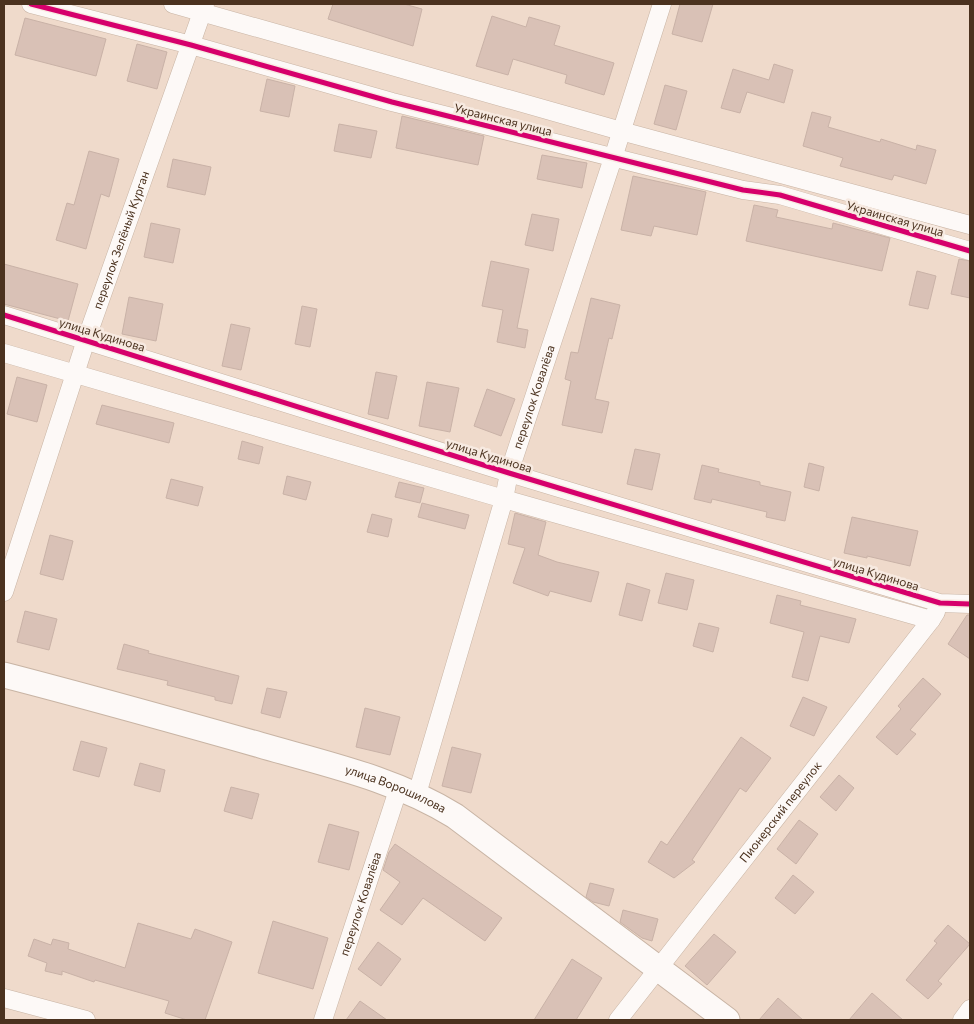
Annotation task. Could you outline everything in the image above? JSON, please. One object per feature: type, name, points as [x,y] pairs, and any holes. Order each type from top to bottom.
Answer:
[{"type":"main road","name":"улица Ворошилова","points":[[4,675],[297,755],[408,791],[455,816],[728,1020]]},
{"type":"street","name":"Украинская улица","points":[[31,4],[191,45],[392,102],[743,190],[780,195],[970,251]]},
{"type":"street","name":"Украинская улица","points":[[173,4],[204,8],[621,131],[970,225]]},
{"type":"street","name":"переулок Ковалёва","points":[[323,1020],[408,791],[504,499],[509,473],[662,4]]},
{"type":"street","name":"переулок Зелёный Курган","points":[[4,592],[86,340],[204,8]]},
{"type":"street","name":"улица Кудинова","points":[[4,315],[509,473],[940,603],[970,604]]},
{"type":"street","points":[[4,353],[504,499],[932,620]]},
{"type":"street","name":"Пионерский переулок","points":[[618,1020],[932,620],[940,603]]},
{"type":"street","points":[[4,998],[86,1020]]},
{"type":"street","points":[[962,1020],[970,1010]]},
{"type":"building","points":[[333,4],[404,4],[422,9],[413,46],[328,19]]},
{"type":"building","points":[[680,4],[713,4],[702,42],[672,34]]},
{"type":"building","points":[[492,16],[526,27],[529,17],[560,26],[554,45],[614,63],[604,95],[565,83],[567,75],[513,59],[508,75],[476,66]]},
{"type":"building","points":[[25,18],[106,39],[96,76],[15,55]]},
{"type":"building","points":[[137,44],[167,52],[157,89],[127,81]]},
{"type":"building","points":[[774,64],[793,70],[784,103],[747,92],[740,113],[721,108],[733,69],[769,80]]},
{"type":"building","points":[[267,79],[295,86],[289,117],[260,111]]},
{"type":"building","points":[[665,85],[687,91],[676,130],[654,124]]},
{"type":"building","points":[[812,112],[831,117],[828,127],[880,142],[881,139],[916,150],[917,145],[936,150],[926,184],[894,175],[892,180],[840,166],[843,158],[803,146]]},
{"type":"building","points":[[402,116],[484,136],[478,165],[396,148]]},
{"type":"building","points":[[339,124],[377,131],[371,158],[334,151]]},
{"type":"building","points":[[89,151],[119,159],[109,197],[101,194],[86,249],[56,240],[67,203],[74,205]]},
{"type":"building","points":[[542,155],[587,163],[582,188],[537,179]]},
{"type":"building","points":[[173,159],[211,167],[205,195],[167,187]]},
{"type":"building","points":[[633,176],[706,192],[697,235],[654,226],[651,236],[621,230]]},
{"type":"building","points":[[754,205],[778,210],[776,217],[832,229],[833,223],[890,238],[882,271],[746,241]]},
{"type":"building","points":[[532,214],[559,219],[553,251],[525,245]]},
{"type":"building","points":[[151,223],[180,229],[173,263],[144,257]]},
{"type":"building","points":[[959,259],[970,261],[970,298],[951,294]]},
{"type":"building","points":[[491,261],[529,269],[517,328],[528,330],[525,348],[497,342],[503,310],[482,306]]},
{"type":"building","points":[[4,264],[78,284],[68,321],[4,304]]},
{"type":"building","points":[[917,271],[936,276],[928,309],[909,305]]},
{"type":"building","points":[[129,297],[163,304],[156,341],[122,334]]},
{"type":"building","points":[[591,298],[620,305],[612,339],[609,338],[595,399],[609,402],[602,433],[562,425],[571,381],[565,379],[571,352],[578,353]]},
{"type":"building","points":[[302,306],[317,309],[310,347],[295,344]]},
{"type":"building","points":[[231,324],[250,328],[241,370],[222,366]]},
{"type":"building","points":[[376,372],[397,376],[388,419],[368,414]]},
{"type":"building","points":[[17,377],[47,385],[37,422],[7,414]]},
{"type":"building","points":[[427,382],[459,388],[450,432],[419,426]]},
{"type":"building","points":[[487,389],[515,399],[501,436],[474,426]]},
{"type":"building","points":[[102,405],[174,423],[169,443],[96,424]]},
{"type":"building","points":[[242,441],[263,447],[259,464],[238,459]]},
{"type":"building","points":[[635,449],[660,454],[652,490],[627,484]]},
{"type":"building","points":[[809,463],[824,467],[819,491],[804,487]]},
{"type":"building","points":[[702,465],[719,469],[718,472],[760,482],[760,485],[791,492],[785,521],[766,517],[767,512],[712,499],[711,503],[694,499]]},
{"type":"building","points":[[287,476],[311,482],[306,500],[283,494]]},
{"type":"building","points":[[171,479],[203,487],[198,506],[166,498]]},
{"type":"building","points":[[399,482],[424,488],[420,503],[395,497]]},
{"type":"building","points":[[422,503],[469,515],[465,529],[418,517]]},
{"type":"building","points":[[515,513],[546,522],[538,555],[557,562],[599,572],[591,602],[550,591],[548,596],[513,583],[525,548],[508,544]]},
{"type":"building","points":[[372,514],[392,519],[388,537],[367,532]]},
{"type":"building","points":[[852,517],[918,531],[910,566],[867,556],[867,558],[844,553]]},
{"type":"building","points":[[50,535],[73,541],[63,580],[40,574]]},
{"type":"building","points":[[666,573],[694,580],[687,610],[658,603]]},
{"type":"building","points":[[627,583],[650,590],[642,621],[619,615]]},
{"type":"building","points":[[777,595],[801,601],[800,605],[856,619],[849,643],[820,636],[808,681],[792,677],[804,632],[770,623]]},
{"type":"building","points":[[25,611],[57,619],[49,650],[17,642]]},
{"type":"building","points":[[967,615],[970,615],[970,659],[948,644]]},
{"type":"building","points":[[699,623],[719,628],[713,652],[693,646]]},
{"type":"building","points":[[124,644],[149,651],[148,653],[239,676],[232,704],[215,700],[215,697],[167,685],[168,681],[117,669]]},
{"type":"building","points":[[923,678],[941,694],[910,730],[916,734],[897,755],[876,737],[901,709],[898,706]]},
{"type":"building","points":[[267,688],[287,692],[280,718],[261,713]]},
{"type":"building","points":[[803,697],[827,707],[814,736],[790,726]]},
{"type":"building","points":[[365,708],[400,717],[390,755],[356,747]]},
{"type":"building","points":[[741,737],[771,758],[746,792],[740,788],[692,860],[695,862],[674,878],[648,862],[661,841],[667,845]]},
{"type":"building","points":[[81,741],[107,748],[99,777],[73,770]]},
{"type":"building","points":[[452,747],[481,754],[471,793],[442,786]]},
{"type":"building","points":[[140,763],[165,770],[160,792],[134,785]]},
{"type":"building","points":[[839,775],[854,788],[836,811],[820,797]]},
{"type":"building","points":[[231,787],[259,794],[252,819],[224,811]]},
{"type":"building","points":[[799,820],[818,834],[796,864],[777,849]]},
{"type":"building","points":[[329,824],[359,832],[349,870],[318,862]]},
{"type":"building","points":[[395,844],[502,918],[485,941],[423,898],[402,925],[380,910],[400,882],[383,870],[389,852]]},
{"type":"building","points":[[793,875],[814,892],[795,914],[775,898]]},
{"type":"building","points":[[590,883],[614,889],[609,906],[593,902],[586,897]]},
{"type":"building","points":[[623,910],[658,919],[652,941],[642,938],[620,922]]},
{"type":"building","points":[[273,921],[328,938],[313,989],[258,973]]},
{"type":"building","points":[[138,923],[191,939],[195,929],[232,942],[205,1020],[187,1020],[165,1013],[169,1001],[95,980],[94,982],[62,971],[62,975],[45,971],[47,963],[28,956],[34,939],[51,945],[53,939],[69,943],[68,949],[125,968]]},
{"type":"building","points":[[948,925],[970,944],[938,981],[942,984],[928,999],[906,980],[937,943],[934,941]]},
{"type":"building","points":[[714,934],[736,952],[707,985],[685,966]]},
{"type":"building","points":[[378,942],[401,959],[381,986],[358,969]]},
{"type":"building","points":[[572,959],[602,978],[576,1020],[534,1020]]},
{"type":"building","points":[[872,993],[903,1020],[849,1020]]},
{"type":"building","points":[[778,998],[803,1020],[759,1020]]},
{"type":"building","points":[[360,1001],[387,1020],[346,1020]]},
{"type":"cycle path","points":[[31,4],[191,45],[392,102],[743,190],[780,195],[970,251]]},
{"type":"cycle path","points":[[4,315],[509,473],[940,603],[970,604]]}]
